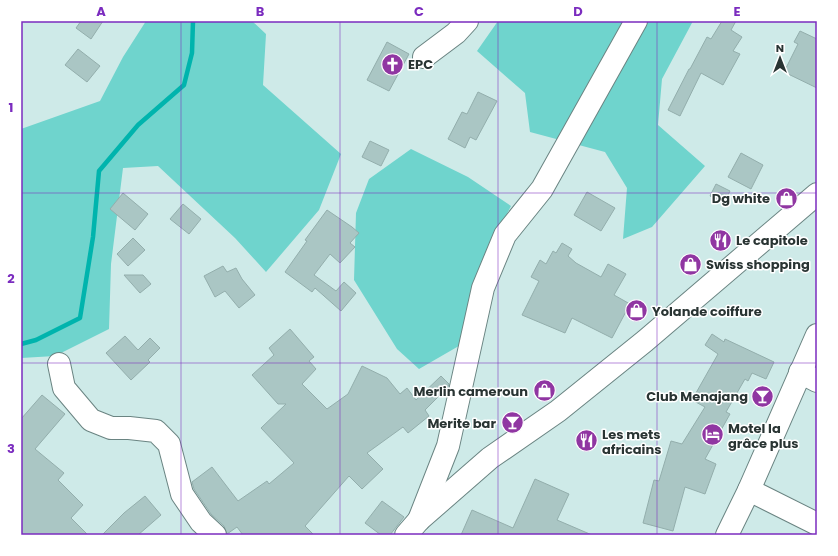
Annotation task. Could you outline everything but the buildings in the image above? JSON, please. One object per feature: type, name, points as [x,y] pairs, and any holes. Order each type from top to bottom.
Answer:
[{"type":"street","points":[[424,57],[456,33],[467,21]]},
{"type":"street","points":[[413,528],[448,446],[483,288],[505,235],[542,189],[636,21]]},
{"type":"street","points":[[413,528],[490,458],[558,411],[807,211],[817,194]]},
{"type":"street","points":[[727,535],[808,377],[817,335]]},
{"type":"street","points":[[59,364],[64,388],[91,420],[111,428],[156,431],[169,444],[182,494],[201,522],[215,535]]},
{"type":"street","points":[[749,490],[817,524]]},
{"type":"shaded area","points":[[146,21],[252,21],[266,34],[263,85],[341,154],[319,210],[266,272],[235,238],[158,166],[123,168],[111,264],[109,329],[55,356],[21,358],[21,129],[100,101],[123,57]]},
{"type":"shaded area","points":[[498,21],[693,21],[662,79],[658,125],[705,166],[652,227],[623,239],[627,188],[605,152],[530,132],[525,93],[477,51]]},
{"type":"shaded area","points":[[411,149],[468,177],[511,206],[478,270],[464,343],[419,369],[397,349],[354,280],[356,213],[369,179]]},
{"type":"waterway","points":[[21,344],[36,340],[80,318],[93,237],[99,171],[138,125],[184,85],[192,53],[193,21]]},
{"type":"place","name":"EPC","points":[[392,64]]},
{"type":"place","name":"Dg white","points":[[786,198]]},
{"type":"place","name":"Le capitole","points":[[720,240]]},
{"type":"place","name":"Swiss shopping","points":[[691,264]]},
{"type":"place","name":"Yolande coiffure","points":[[637,311]]},
{"type":"place","name":"Merlin cameroun","points":[[544,391]]},
{"type":"place","name":"Club Menajang","points":[[763,396]]},
{"type":"place","name":"Merite bar","points":[[512,423]]},
{"type":"place","name":"Motel la grâce plus","points":[[713,435]]},
{"type":"place","name":"Les mets africains","points":[[586,441]]}]
